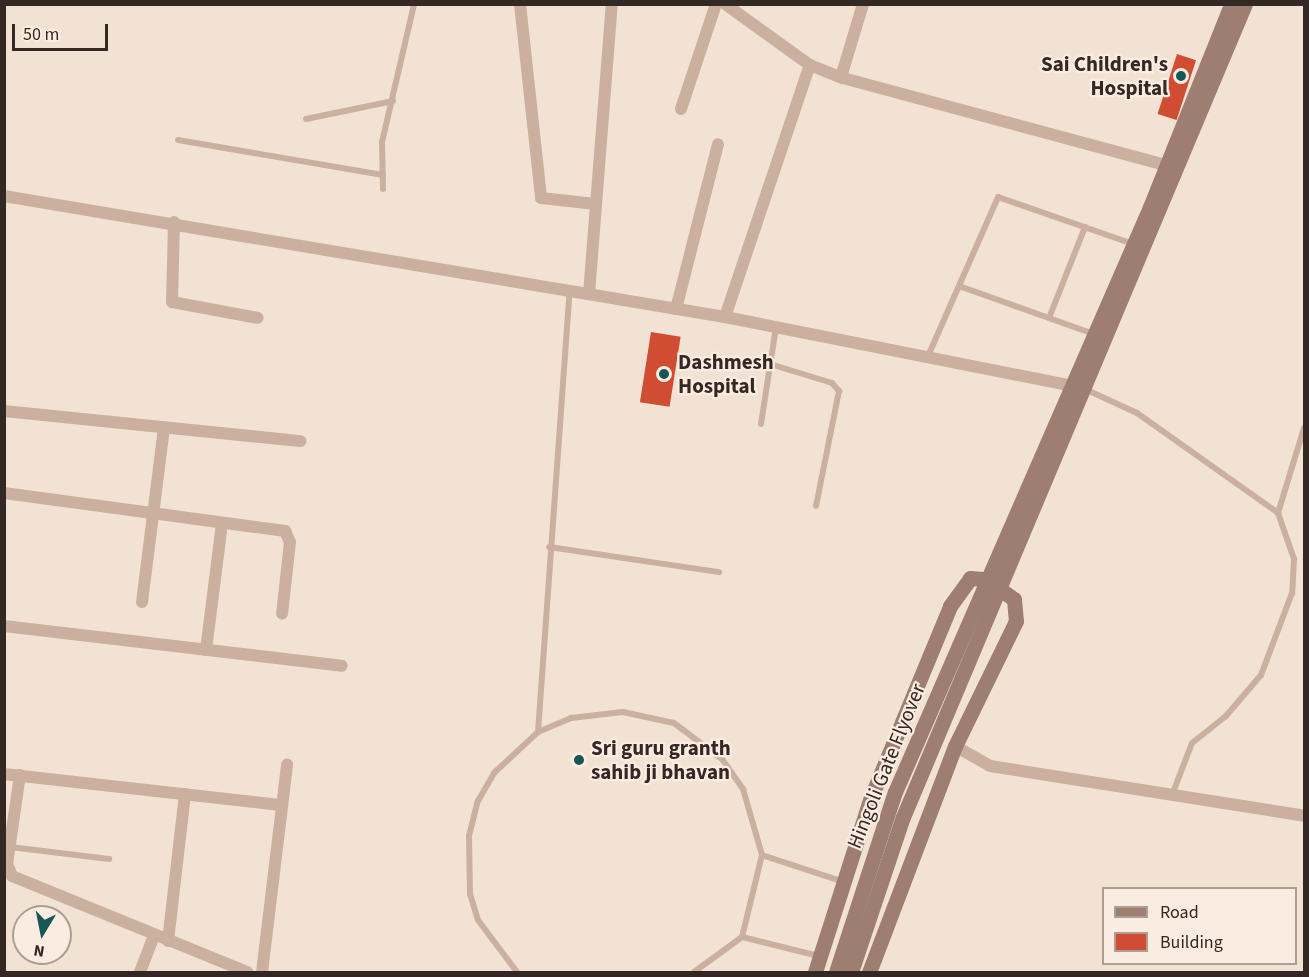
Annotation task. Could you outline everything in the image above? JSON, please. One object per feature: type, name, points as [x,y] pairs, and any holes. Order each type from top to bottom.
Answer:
[{"type":"main road","points":[[1173,167],[1231,4]]},
{"type":"main road","points":[[1173,167],[1245,4]]},
{"type":"main road","name":"Hingoli Gate Flyover","points":[[836,972],[891,803],[986,579],[1133,244],[1173,167]]},
{"type":"main road","name":"Hingoli Gate Flyover","points":[[851,972],[903,817],[1000,587],[1087,390],[1173,167]]},
{"type":"main road","points":[[815,972],[875,788],[950,606],[970,578],[986,579],[1000,587],[1017,604],[1016,621],[955,746],[869,972]]},
{"type":"street","points":[[520,4],[541,198],[596,204]]},
{"type":"street","points":[[589,294],[612,4]]},
{"type":"street","points":[[681,109],[716,4]]},
{"type":"street","points":[[840,77],[863,4]]},
{"type":"street","points":[[732,6],[810,65],[840,77],[1173,167]]},
{"type":"street","points":[[725,317],[810,65]]},
{"type":"street","points":[[676,309],[718,144]]},
{"type":"street","points":[[4,196],[174,222],[725,317],[1072,384],[1087,390]]},
{"type":"street","points":[[174,222],[172,302],[258,318]]},
{"type":"street","points":[[4,411],[300,441]]},
{"type":"street","points":[[142,602],[151,513],[164,427]]},
{"type":"street","points":[[4,493],[288,534],[282,614]]},
{"type":"street","points":[[207,650],[222,523]]},
{"type":"street","points":[[4,626],[342,666]]},
{"type":"street","points":[[955,746],[990,766],[1305,816]]},
{"type":"street","points":[[262,972],[287,765]]},
{"type":"street","points":[[4,774],[282,805]]},
{"type":"street","points":[[20,775],[7,864],[24,885],[247,972]]},
{"type":"street","points":[[168,941],[184,794]]},
{"type":"street","points":[[140,972],[154,936]]},
{"type":"lane","points":[[383,189],[382,142],[414,4]]},
{"type":"lane","points":[[306,118],[393,101]]},
{"type":"lane","points":[[178,140],[383,175]]},
{"type":"lane","points":[[928,356],[999,197],[1133,244]]},
{"type":"lane","points":[[1048,318],[1085,227]]},
{"type":"lane","points":[[959,286],[1094,334]]},
{"type":"lane","points":[[538,732],[549,547],[570,291]]},
{"type":"lane","points":[[761,424],[776,327]]},
{"type":"lane","points":[[770,363],[832,383],[839,391],[816,506]]},
{"type":"lane","points":[[1087,390],[1137,413],[1278,513],[1294,559],[1292,593],[1261,675],[1226,716],[1192,743],[1171,796]]},
{"type":"lane","points":[[1278,513],[1305,428]]},
{"type":"lane","points":[[549,547],[719,572]]},
{"type":"lane","points":[[517,972],[478,920],[470,894],[469,836],[478,801],[495,772],[538,732],[594,714],[648,714],[674,723],[723,759],[743,789],[762,855],[742,937],[694,972]]},
{"type":"lane","points":[[10,847],[109,859]]},
{"type":"lane","points":[[762,855],[844,882]]},
{"type":"lane","points":[[742,937],[820,957]]},
{"type":"building","points":[[1177,54],[1196,60],[1177,120],[1158,114]]},
{"type":"building","points":[[651,332],[681,337],[670,407],[640,402]]},
{"type":"place","name":"Sai Children's Hospital","points":[[1181,76]]},
{"type":"place","name":"Dashmesh Hospital","points":[[664,374]]},
{"type":"place","name":"Sri guru granth sahib ji bhavan","points":[[579,760]]}]
